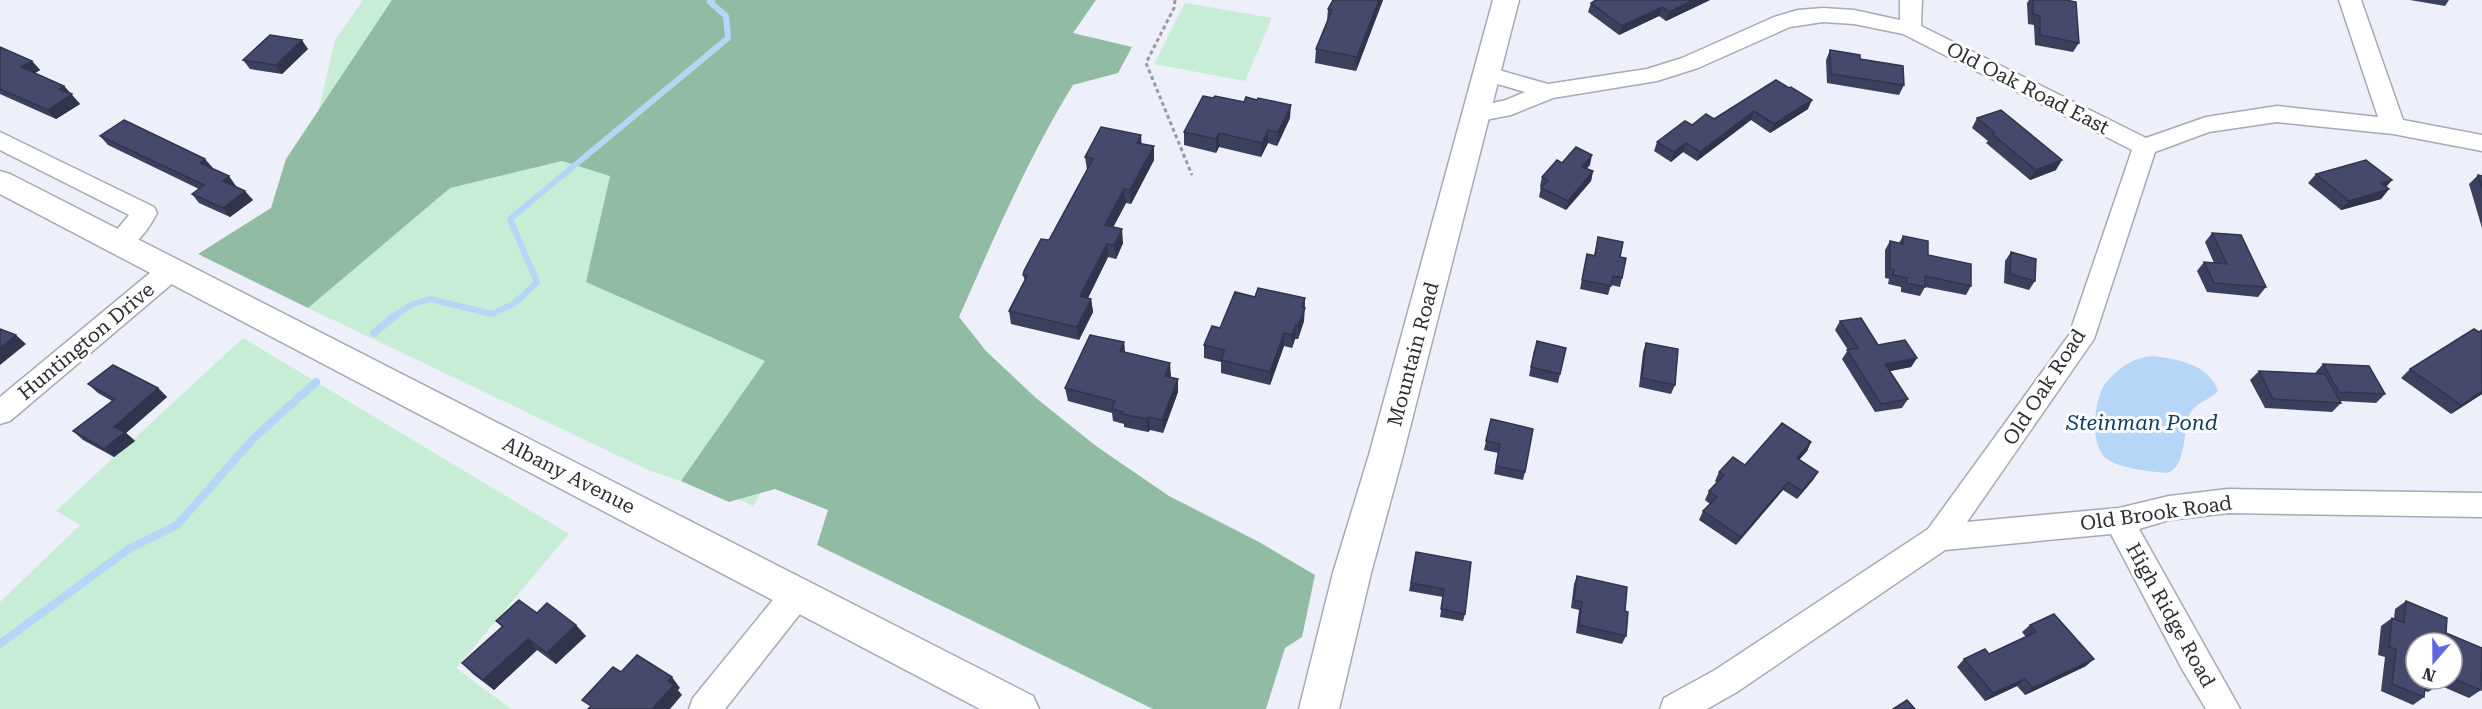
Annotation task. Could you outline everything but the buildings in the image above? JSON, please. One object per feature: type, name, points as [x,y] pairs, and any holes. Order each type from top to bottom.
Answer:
[{"type":"main road","name":"Mountain Road","points":[[1319,709],[1352,573],[1386,455],[1506,0]]},
{"type":"main road","name":"Albany Avenue","points":[[0,182],[1019,709]]},
{"type":"street","points":[[1910,29],[1911,0]]},
{"type":"street","points":[[2350,0],[2393,126]]},
{"type":"street","name":"Old Oak Road East","points":[[1548,91],[1649,76],[1690,63],[1798,17],[1823,15],[1854,17],[1910,29],[2145,147]]},
{"type":"street","points":[[1485,74],[1548,91]]},
{"type":"street","points":[[1475,114],[1511,107],[1548,91]]},
{"type":"street","points":[[2145,147],[2206,125],[2277,114],[2393,126],[2482,143]]},
{"type":"street","points":[[0,140],[145,213],[119,243]]},
{"type":"street","name":"Old Oak Road","points":[[1676,709],[1726,681],[1940,538],[2080,339],[2145,147]]},
{"type":"street","name":"Huntington Drive","points":[[0,412],[171,270]]},
{"type":"street","name":"Old Brook Road","points":[[1940,538],[2119,521],[2169,508],[2228,501],[2482,505]]},
{"type":"street","name":"High Ridge Road","points":[[2119,521],[2193,659],[2224,709]]},
{"type":"street","points":[[705,709],[796,595]]},
{"type":"path","points":[[1175,0],[1174,9],[1146,63],[1192,175]]},
{"type":"green space","points":[[363,0],[1056,0],[753,506],[687,474],[681,481],[648,470],[308,308],[323,295],[281,274],[335,40]]},
{"type":"green space","points":[[392,0],[1096,0],[1073,33],[1132,47],[1118,73],[1073,85],[1026,170],[959,317],[986,351],[1036,398],[1096,446],[1169,496],[1259,542],[1315,575],[1302,637],[1285,648],[1266,709],[1153,709],[817,545],[828,510],[775,489],[729,502],[681,481],[765,361],[586,282],[610,176],[562,161],[450,188],[308,308],[198,254],[271,208],[286,159]]},
{"type":"green space","points":[[1185,3],[1272,18],[1245,81],[1154,64]]},
{"type":"green space","points":[[243,338],[569,534],[456,668],[511,709],[0,709],[0,602],[80,525],[56,511]]},
{"type":"water","name":"Steinman Pond","points":[[2152,356],[2181,361],[2200,369],[2214,382],[2218,391],[2190,413],[2180,458],[2177,465],[2166,473],[2128,467],[2107,459],[2101,453],[2096,434],[2096,411],[2105,384],[2126,365]]},
{"type":"waterway","points":[[393,317],[411,305],[430,299],[492,314],[515,303],[537,282],[510,219],[728,38],[726,16],[710,2],[712,0]]},
{"type":"waterway","points":[[374,333],[395,316]]},
{"type":"waterway","points":[[0,644],[130,548],[177,525],[254,438],[316,382]]}]
